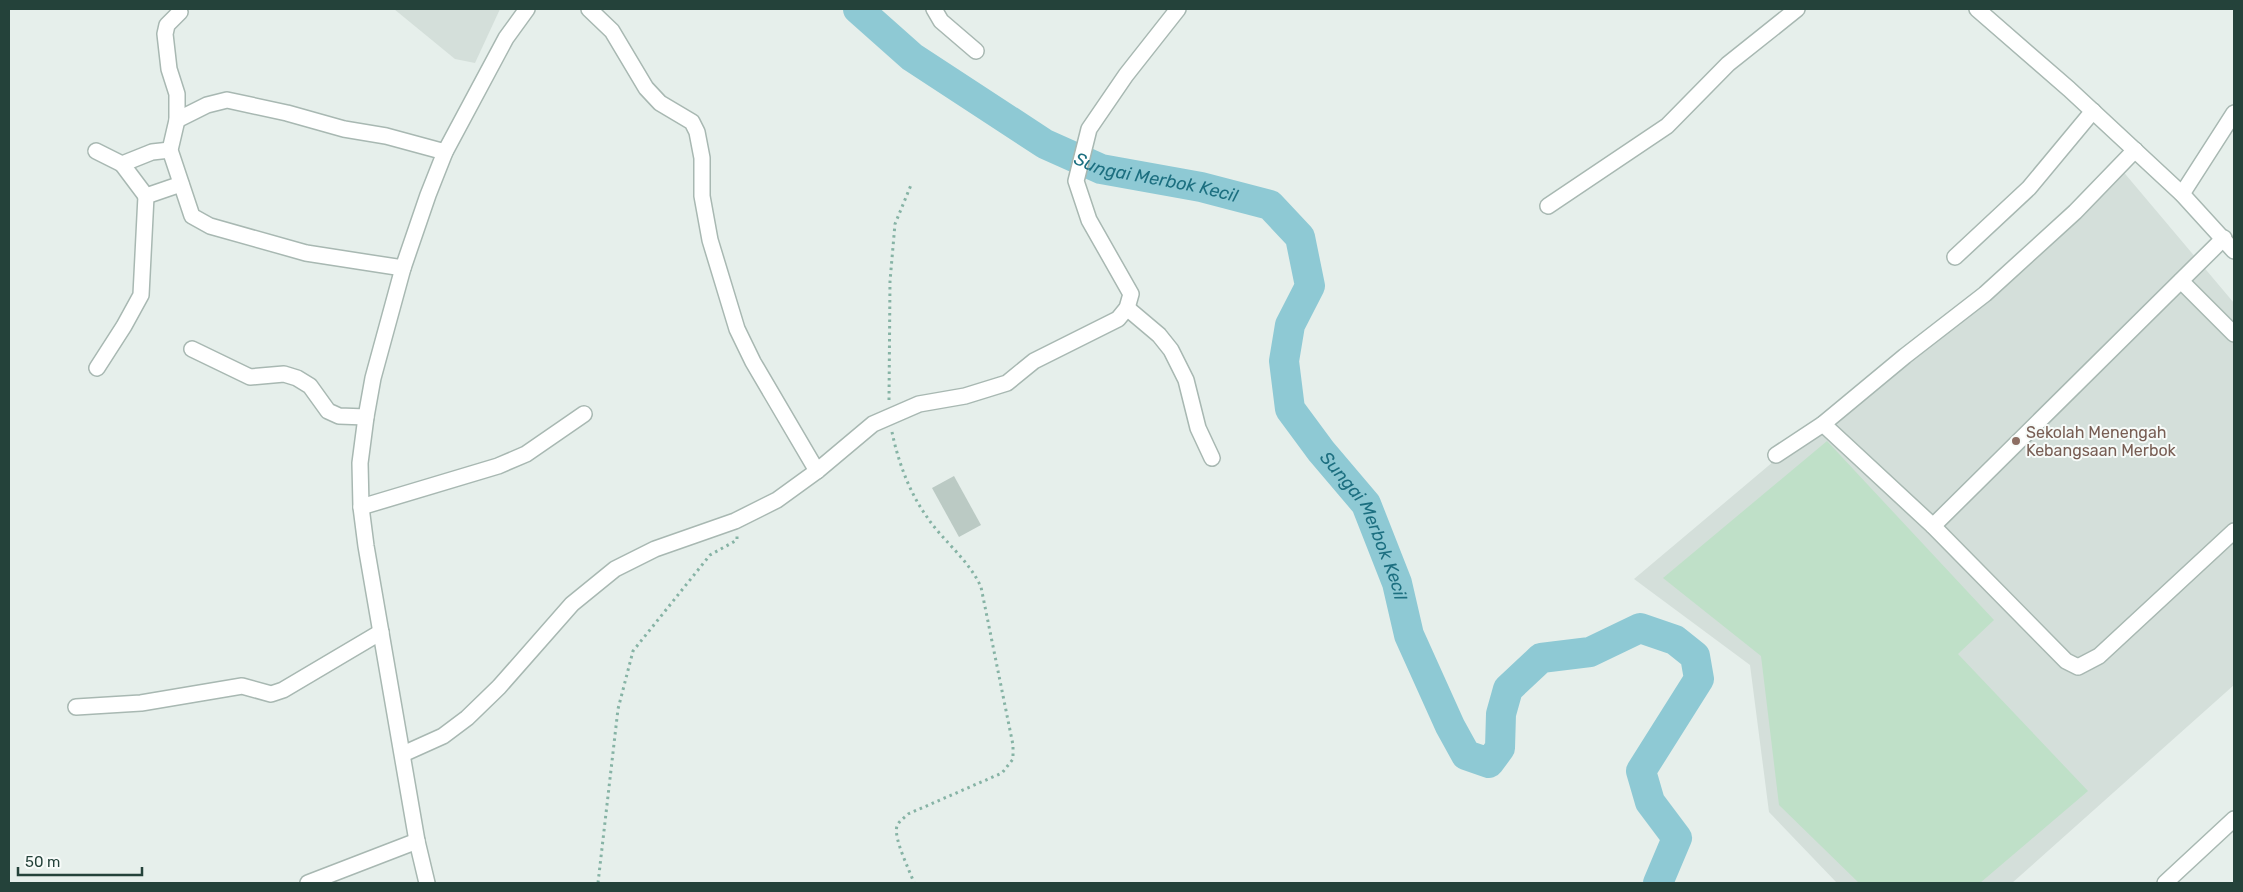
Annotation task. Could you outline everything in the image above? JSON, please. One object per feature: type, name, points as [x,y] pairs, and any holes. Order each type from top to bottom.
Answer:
[{"type":"street","points":[[427,883],[417,841],[381,632],[361,506],[360,463],[373,378],[403,268],[428,194],[445,152],[498,52],[526,9]]},
{"type":"street","points":[[589,9],[612,31],[646,88],[660,103],[692,122],[697,132],[702,158],[702,196],[710,240],[737,329],[753,362],[817,471]]},
{"type":"street","points":[[934,9],[941,21],[976,51]]},
{"type":"street","points":[[403,754],[443,736],[467,718],[506,680],[572,604],[615,570],[654,549],[735,521],[778,500],[817,471],[855,437],[873,424],[919,404],[964,396],[1007,383],[1034,361],[1118,319],[1127,308],[1131,294],[1089,220],[1076,181],[1089,129],[1126,75],[1178,9]]},
{"type":"street","points":[[1548,206],[1667,126],[1728,64],[1797,9]]},
{"type":"street","points":[[1977,9],[2182,194],[2234,251]]},
{"type":"street","points":[[180,12],[167,25],[165,34],[170,69],[177,94],[177,120],[170,150],[192,216],[210,226],[306,253],[403,268]]},
{"type":"street","points":[[177,120],[207,105],[227,100],[287,113],[344,129],[386,136],[445,152]]},
{"type":"street","points":[[1955,257],[2029,188],[2092,111]]},
{"type":"street","points":[[2182,194],[2234,113]]},
{"type":"street","points":[[122,164],[152,152],[170,150]]},
{"type":"street","points":[[1776,455],[1823,424],[1905,356],[1985,294],[2075,212],[2135,150]]},
{"type":"street","points":[[96,151],[122,164],[146,196],[140,295],[124,326],[97,368]]},
{"type":"street","points":[[146,196],[181,184]]},
{"type":"street","points":[[1933,526],[2224,238]]},
{"type":"street","points":[[2181,280],[2234,334]]},
{"type":"street","points":[[1127,308],[1159,335],[1171,350],[1186,380],[1198,428],[1212,458]]},
{"type":"street","points":[[192,349],[250,377],[284,374],[297,378],[310,386],[328,411],[339,416],[366,417]]},
{"type":"street","points":[[361,506],[498,466],[526,454],[584,414]]},
{"type":"street","points":[[1823,424],[1933,526],[2066,661],[2078,667],[2099,656],[2234,531]]},
{"type":"street","points":[[76,707],[141,703],[242,686],[270,694],[282,690],[381,632]]},
{"type":"street","points":[[2164,883],[2234,820]]},
{"type":"street","points":[[308,883],[417,841]]},
{"type":"path","points":[[911,185],[895,224],[890,281],[890,416],[895,448],[908,483],[926,517],[975,575],[981,587],[1013,745],[1013,759],[1002,773],[908,814],[902,820],[897,827],[897,837],[914,883]]},
{"type":"path","points":[[598,883],[618,710],[633,651],[710,555],[737,540],[735,521]]},
{"type":"shaded area","points":[[394,9],[500,9],[475,63],[455,59]]},
{"type":"shaded area","name":"Sekolah Menengah Kebangsaan Merbok","points":[[2121,169],[2234,303],[2234,685],[2012,883],[1837,883],[1769,812],[1750,665],[1634,579]]},
{"type":"green space","points":[[1827,441],[1994,620],[1958,654],[2088,791],[1980,883],[1859,883],[1779,805],[1761,656],[1663,578]]},
{"type":"building","points":[[954,476],[981,525],[959,537],[932,488]]},
{"type":"waterway","name":"Sungai Merbok Kecil","points":[[858,9],[912,57],[1045,144],[1101,169],[1201,187],[1270,205],[1300,237],[1310,286],[1290,325],[1284,361],[1290,409],[1321,451],[1366,504],[1397,583],[1409,635],[1450,726],[1466,755],[1489,763],[1500,748],[1501,714],[1508,689],[1541,658],[1590,652],[1640,628],[1675,640],[1695,656],[1699,679],[1641,771],[1650,802],[1677,838],[1658,883]]},
{"type":"place","name":"Sekolah Menengah Kebangsaan Merbok","points":[[2016,441]]}]
